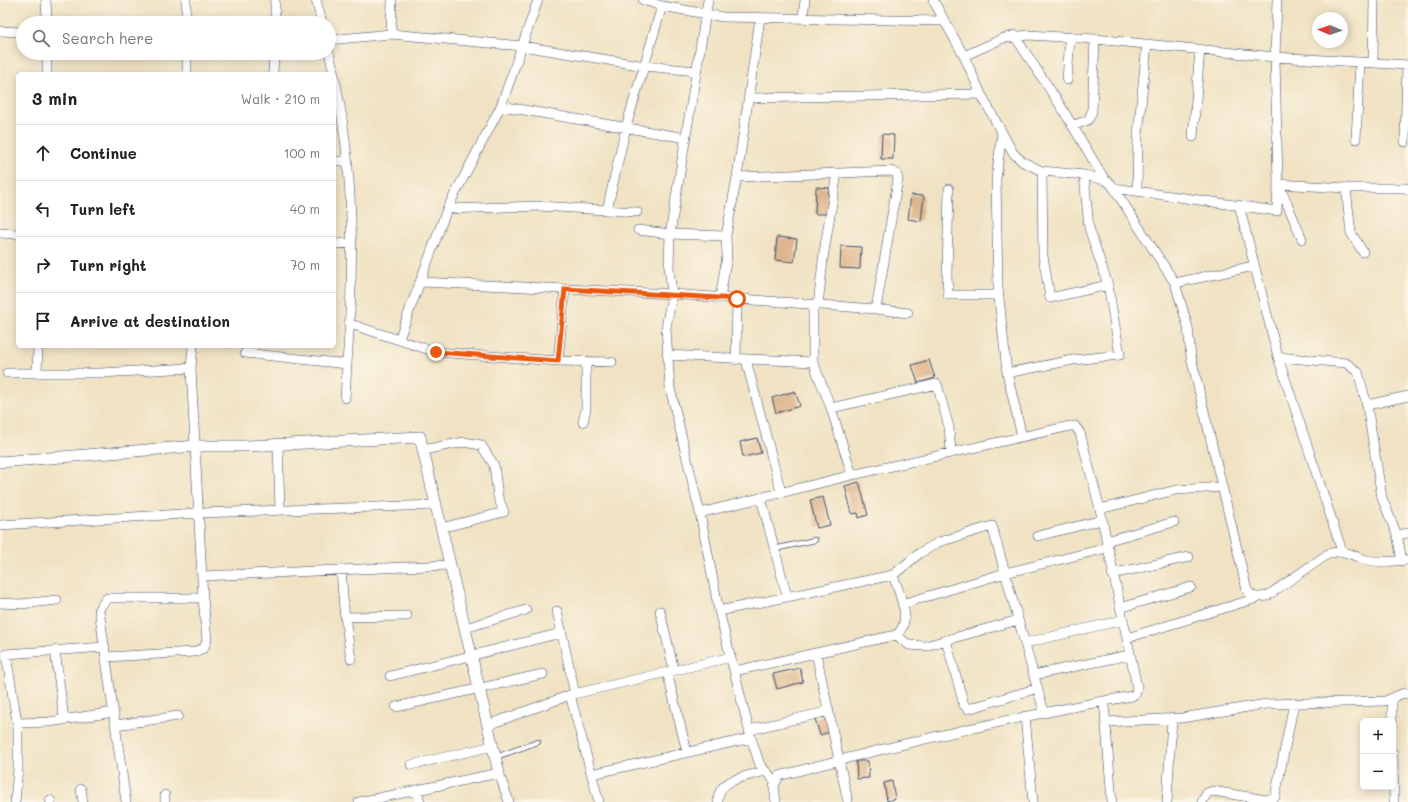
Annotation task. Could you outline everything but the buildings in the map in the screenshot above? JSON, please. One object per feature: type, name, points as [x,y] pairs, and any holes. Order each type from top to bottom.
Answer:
[{"type":"street","points":[[46,0],[47,16]]},
{"type":"street","points":[[186,0],[186,16]]},
{"type":"street","points":[[275,16],[276,0]]},
{"type":"street","points":[[316,0],[320,16]]},
{"type":"street","points":[[391,34],[392,0]]},
{"type":"street","points":[[399,339],[447,209],[501,106],[538,0]]},
{"type":"street","points":[[643,0],[662,6],[723,17],[944,21]]},
{"type":"street","points":[[708,0],[670,234],[669,267],[672,294],[666,328],[667,355],[670,388],[700,513],[719,611],[750,734],[760,765],[775,781]]},
{"type":"street","points":[[803,18],[805,0]]},
{"type":"street","points":[[933,0],[964,56],[981,94],[1002,134],[1014,153],[1023,162],[1042,171],[1084,175],[1105,180]]},
{"type":"street","points":[[1114,188],[1137,190],[1277,211],[1278,184],[1275,57],[1277,0]]},
{"type":"street","points":[[1373,63],[1374,0]]},
{"type":"street","points":[[607,210],[626,127],[662,6]]},
{"type":"street","points":[[720,298],[727,256],[726,236],[737,177],[760,18]]},
{"type":"street","points":[[0,31],[16,32]]},
{"type":"street","points":[[336,39],[391,34],[522,46],[645,66],[696,72]]},
{"type":"street","points":[[964,56],[1004,38],[1014,36],[1070,37],[1275,57],[1407,65],[1405,142]]},
{"type":"street","points":[[1014,36],[1105,180],[1114,188],[1176,283],[1184,307],[1191,357],[1247,590],[1257,598]]},
{"type":"street","points":[[1067,80],[1070,37]]},
{"type":"street","points":[[1072,126],[1088,120],[1092,112],[1095,39]]},
{"type":"street","points":[[1137,190],[1138,135],[1147,44]]},
{"type":"street","points":[[1193,137],[1200,49]]},
{"type":"street","points":[[47,60],[47,72]]},
{"type":"street","points":[[187,60],[187,72]]},
{"type":"street","points":[[273,72],[274,60]]},
{"type":"street","points":[[331,60],[334,72]]},
{"type":"street","points":[[1356,139],[1360,62]]},
{"type":"street","points":[[336,83],[340,101],[348,161],[352,243],[350,324],[345,398]]},
{"type":"street","points":[[748,98],[981,94]]},
{"type":"street","points":[[501,106],[686,138]]},
{"type":"street","points":[[1002,134],[996,179],[995,240],[998,295],[1007,373],[1022,437]]},
{"type":"street","points":[[336,161],[348,161]]},
{"type":"street","points":[[737,177],[890,171],[896,173],[898,176],[876,309]]},
{"type":"street","points":[[1042,171],[1043,256],[1050,298],[1108,284]]},
{"type":"street","points":[[837,173],[816,305],[813,362],[831,408],[852,474]]},
{"type":"street","points":[[1007,373],[1073,360],[1120,355],[1108,284],[1089,228],[1084,175]]},
{"type":"street","points":[[1278,184],[1346,188],[1408,189]]},
{"type":"street","points":[[1278,184],[1302,239]]},
{"type":"street","points":[[1346,188],[1351,233],[1363,252]]},
{"type":"street","points":[[949,189],[948,295],[998,295]]},
{"type":"street","points":[[1239,205],[1278,356],[1342,551]]},
{"type":"street","points":[[447,209],[540,206],[637,212]]},
{"type":"street","points":[[638,230],[670,234],[726,236]]},
{"type":"street","points":[[0,233],[16,234]]},
{"type":"street","points":[[336,244],[352,243]]},
{"type":"street","points":[[1176,283],[1254,266]]},
{"type":"street","points":[[421,282],[672,294],[876,309],[908,313]]},
{"type":"street","points":[[558,361],[565,289]]},
{"type":"street","points":[[737,299],[741,360],[781,492]]},
{"type":"street","points":[[350,324],[436,352],[558,361],[586,360],[612,362]]},
{"type":"street","points":[[37,374],[38,348]]},
{"type":"street","points":[[106,657],[194,652],[204,648],[207,640],[203,598],[191,368],[193,348]]},
{"type":"street","points":[[245,353],[347,364]]},
{"type":"street","points":[[667,355],[741,360],[813,362]]},
{"type":"street","points":[[1127,638],[1266,596],[1328,554],[1342,551],[1366,560],[1378,562],[1405,560],[1382,498],[1367,405],[1358,372],[1346,363],[1278,356]]},
{"type":"street","points":[[583,422],[586,409],[586,360]]},
{"type":"street","points":[[7,373],[100,373],[191,368]]},
{"type":"street","points":[[831,408],[938,384],[950,427],[951,452]]},
{"type":"street","points":[[1367,405],[1408,396]]},
{"type":"street","points":[[700,513],[852,474],[1070,426],[1079,429],[1100,508],[1106,545],[1137,688],[1136,693],[1132,696],[1025,716],[839,760],[779,776],[775,781],[774,786],[776,802]]},
{"type":"street","points":[[0,462],[196,446],[278,445],[420,438],[499,773],[509,802]]},
{"type":"street","points":[[423,450],[464,442],[481,445],[494,465],[498,497],[504,512],[441,528]]},
{"type":"street","points":[[278,445],[280,510]]},
{"type":"street","points":[[1100,508],[1176,490],[1222,487]]},
{"type":"street","points":[[761,498],[787,596]]},
{"type":"street","points":[[0,525],[199,513],[436,505]]},
{"type":"street","points":[[1038,536],[1102,520]]},
{"type":"street","points":[[902,604],[1106,545],[1174,522]]},
{"type":"street","points":[[719,611],[893,575],[920,553],[939,542],[992,526],[1044,712]]},
{"type":"street","points":[[1397,535],[1408,533]]},
{"type":"street","points":[[1112,574],[1189,557]]},
{"type":"street","points":[[202,576],[450,565]]},
{"type":"street","points":[[341,570],[345,617],[351,659]]},
{"type":"street","points":[[735,671],[896,635],[903,630],[906,620],[893,575]]},
{"type":"street","points":[[1120,608],[1191,587]]},
{"type":"street","points":[[126,802],[99,609],[107,598],[203,598]]},
{"type":"street","points":[[0,602],[21,604],[57,600]]},
{"type":"street","points":[[465,628],[526,610]]},
{"type":"street","points":[[557,611],[573,694],[599,802]]},
{"type":"street","points":[[660,611],[670,671],[687,752]]},
{"type":"street","points":[[345,617],[407,616]]},
{"type":"street","points":[[896,635],[909,646],[925,646],[1018,620]]},
{"type":"street","points":[[1025,643],[1123,620]]},
{"type":"street","points":[[390,676],[472,657],[561,633]]},
{"type":"street","points":[[946,640],[964,705],[968,708],[1038,688]]},
{"type":"street","points":[[15,802],[18,768],[17,723],[6,654],[105,647]]},
{"type":"street","points":[[54,650],[64,720]]},
{"type":"street","points":[[816,653],[848,802]]},
{"type":"street","points":[[1034,675],[1129,655]]},
{"type":"street","points":[[488,725],[573,694],[731,657]]},
{"type":"street","points":[[396,707],[543,674]]},
{"type":"street","points":[[1106,722],[1172,718],[1266,704],[1385,701],[1401,694],[1408,693]]},
{"type":"street","points":[[1392,698],[1392,718]]},
{"type":"street","points":[[1104,701],[1112,802]]},
{"type":"street","points":[[1202,802],[1207,793],[1213,791],[1266,800],[1275,797],[1294,703]]},
{"type":"street","points":[[592,774],[687,752],[829,711]]},
{"type":"street","points":[[17,723],[64,720],[114,712]]},
{"type":"street","points":[[116,725],[178,716]]},
{"type":"street","points":[[1025,716],[1033,802]]},
{"type":"street","points":[[1167,802],[1172,718]]},
{"type":"street","points":[[411,765],[494,751]]},
{"type":"street","points":[[1393,754],[1394,802]]},
{"type":"street","points":[[718,802],[719,791],[724,784],[765,771]]},
{"type":"street","points":[[359,802],[499,773]]},
{"type":"street","points":[[82,789],[83,802]]},
{"type":"street","points":[[417,790],[420,802]]},
{"type":"lane","points":[[774,549],[815,540]]},
{"type":"lane","points":[[494,751],[538,742]]},
{"type":"route","points":[[436,352],[558,361],[565,289],[672,294],[737,299]]}]
